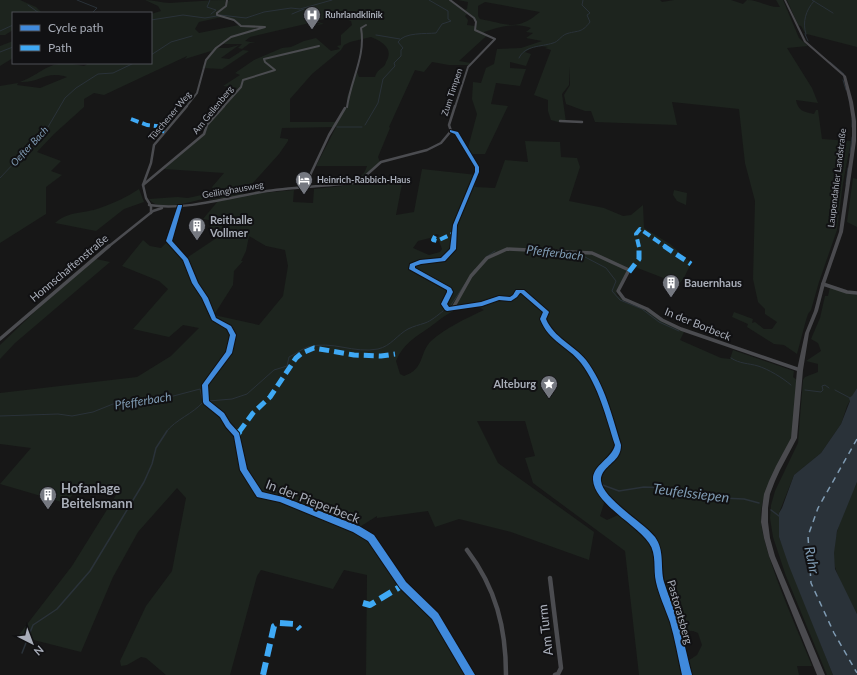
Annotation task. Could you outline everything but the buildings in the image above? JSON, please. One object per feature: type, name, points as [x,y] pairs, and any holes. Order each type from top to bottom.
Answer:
[{"type":"main road","name":"Laupendahler Landstraße","points":[[785,0],[805,42],[844,76],[853,113],[854,141],[841,232],[823,284],[816,311],[807,333],[800,370],[794,438],[771,482],[765,502],[763,520],[772,556],[821,675]]},
{"type":"street","name":"Tüschener Weg","points":[[143,185],[151,163],[154,145],[197,93],[206,60],[228,38],[265,26],[241,26],[234,20],[217,15],[217,13],[226,6],[227,0]]},
{"type":"street","name":"Zum Timpen","points":[[450,0],[474,18],[476,22],[475,30],[492,35],[495,38],[492,45],[468,67],[451,117],[449,125],[451,131]]},
{"type":"street","points":[[304,188],[329,135],[346,108],[347,98],[360,64],[364,41],[361,28],[366,25]]},
{"type":"street","name":"Am Gellenberg","points":[[143,185],[204,134],[212,119],[241,87],[243,80],[275,70],[265,62],[264,59],[319,46]]},
{"type":"street","points":[[560,121],[582,122]]},
{"type":"street","name":"Geilinghausweg","points":[[157,208],[180,206],[262,192],[356,182],[363,178],[380,163],[426,150],[441,143],[451,131]]},
{"type":"street","points":[[451,131],[457,133],[477,167],[477,172],[455,225],[452,251],[443,260],[417,262],[412,268],[413,271],[448,288],[450,292],[444,304],[447,309],[452,309]]},
{"type":"street","points":[[143,185],[151,211]]},
{"type":"street","points":[[150,204],[157,208]]},
{"type":"street","name":"In der Pieperbeck","points":[[180,206],[169,241],[185,258],[195,283],[205,298],[214,319],[229,328],[232,335],[229,353],[205,384],[206,402],[222,414],[228,426],[237,435],[244,470],[260,495],[286,501],[356,529],[371,538],[403,585],[435,616],[470,675]]},
{"type":"street","name":"Honnschaftenstraße","points":[[0,339],[120,236],[151,211],[157,208]]},
{"type":"street","name":"In der Borbeck","points":[[452,309],[471,276],[487,258],[507,249],[514,248],[592,253],[626,267],[630,272],[618,291],[624,300],[647,309],[662,320],[681,329],[800,370]]},
{"type":"street","points":[[823,284],[847,292],[857,293]]},
{"type":"street","name":"Pastoratsberg","points":[[452,309],[482,304],[497,298],[511,299],[521,291],[546,312],[543,320],[544,324],[584,362],[597,386],[618,445],[618,452],[599,471],[597,480],[604,496],[645,531],[659,553],[660,578],[673,617],[687,675]]},
{"type":"street","points":[[467,550],[486,576],[500,611],[505,639],[506,675]]},
{"type":"street","name":"Am Turm","points":[[550,578],[561,668],[558,674],[555,675]]},
{"type":"shaded area","points":[[0,0],[20,0],[36,7],[41,12],[12,12],[12,31],[5,35],[0,35]]},
{"type":"shaded area","points":[[145,0],[170,3],[226,0],[225,2],[230,0],[449,0],[467,14],[465,16],[468,20],[467,25],[475,26],[476,20],[465,10],[467,9],[468,2],[458,0],[660,0],[662,2],[674,0],[731,0],[743,4],[747,0],[780,7],[776,0],[783,0],[799,38],[808,46],[787,48],[812,88],[818,103],[796,100],[798,107],[804,112],[814,114],[816,110],[818,110],[822,139],[851,141],[843,183],[837,230],[811,310],[806,320],[797,354],[784,345],[774,344],[747,327],[748,324],[732,317],[734,312],[753,319],[752,323],[755,322],[764,329],[772,329],[777,322],[765,314],[765,309],[758,302],[753,279],[755,201],[745,163],[739,109],[672,102],[677,125],[595,122],[591,111],[585,111],[566,104],[564,95],[570,85],[570,67],[569,85],[562,94],[566,122],[551,120],[548,111],[548,100],[534,95],[551,50],[545,48],[548,47],[536,47],[525,52],[531,54],[526,66],[510,62],[510,68],[526,69],[520,86],[496,83],[491,104],[508,106],[485,154],[471,154],[468,148],[477,114],[472,99],[473,82],[481,83],[486,68],[494,64],[497,49],[521,48],[542,41],[526,38],[533,33],[526,32],[531,28],[525,26],[513,25],[484,32],[487,36],[459,61],[471,63],[469,65],[449,65],[432,62],[424,72],[415,70],[389,127],[390,128],[378,157],[380,162],[359,179],[348,183],[332,185],[332,183],[353,180],[362,176],[367,166],[316,166],[336,127],[282,128],[280,138],[288,139],[288,141],[279,154],[242,195],[294,190],[293,202],[313,203],[314,189],[343,186],[359,181],[364,184],[402,184],[396,215],[414,212],[422,169],[477,175],[475,187],[495,188],[505,160],[528,162],[525,141],[560,142],[561,157],[577,158],[580,167],[569,201],[604,208],[623,216],[631,215],[643,205],[644,228],[670,244],[691,263],[684,278],[679,284],[635,267],[629,271],[622,281],[616,291],[617,295],[624,301],[645,310],[684,332],[680,340],[721,358],[730,359],[733,350],[794,371],[793,377],[797,380],[793,431],[766,491],[761,511],[765,544],[780,588],[812,666],[797,666],[799,675],[639,675],[625,551],[533,483],[525,458],[535,456],[525,421],[477,421],[498,463],[594,532],[589,560],[511,532],[459,519],[435,527],[428,511],[377,518],[377,516],[358,528],[291,502],[289,505],[363,534],[381,557],[401,590],[420,604],[433,617],[465,675],[366,675],[367,575],[344,570],[333,589],[261,570],[257,576],[230,675],[166,675],[146,658],[141,657],[127,665],[121,666],[120,661],[146,606],[172,571],[186,498],[177,488],[138,532],[113,577],[81,652],[18,636],[72,566],[118,492],[79,488],[65,503],[0,484],[31,448],[0,444],[0,393],[137,377],[171,356],[199,328],[183,325],[169,337],[133,329],[168,289],[159,281],[122,266],[143,240],[150,246],[161,248],[168,241],[185,259],[221,235],[208,230],[214,221],[203,219],[218,201],[238,196],[209,200],[214,191],[212,187],[224,173],[164,169],[206,132],[207,127],[237,88],[223,86],[240,75],[235,73],[254,60],[282,48],[291,47],[304,41],[316,38],[331,51],[340,49],[337,46],[341,45],[341,35],[352,25],[351,21],[336,16],[316,21],[324,24],[316,25],[321,23],[314,22],[250,37],[245,41],[256,43],[250,43],[242,49],[238,48],[242,44],[219,44],[217,48],[228,48],[239,45],[221,58],[229,59],[243,50],[249,51],[222,69],[202,68],[211,51],[185,59],[187,56],[104,95],[94,93],[84,99],[84,107],[54,134],[37,152],[61,161],[51,171],[62,175],[46,187],[46,214],[0,243],[0,86],[18,83],[17,85],[40,88],[67,77],[54,75],[33,81],[20,82],[30,78],[49,66],[56,64],[84,66],[87,64],[152,64],[152,14],[161,11],[158,6]],"holes":[[[485,2],[540,12],[524,22],[512,25],[480,19],[478,16],[478,6]],[[222,17],[237,22],[239,25],[199,33],[195,29],[199,22]],[[371,37],[380,41],[386,46],[389,53],[384,66],[378,71],[375,77],[359,77],[357,72],[347,97],[347,105],[335,122],[290,122],[290,99],[312,74],[341,50],[344,45]],[[436,234],[439,235],[435,240],[439,241],[442,249],[440,252],[429,255],[413,248],[418,241],[430,238]],[[249,236],[266,246],[285,250],[288,266],[283,296],[259,325],[214,315],[233,285],[234,271],[243,261],[241,261],[246,251]],[[477,306],[484,310],[456,324],[437,336],[427,346],[419,365],[411,373],[404,376],[400,374],[396,361],[406,345],[452,312],[462,308]],[[606,497],[618,507],[618,515],[607,520],[600,516]],[[674,630],[693,631],[698,633],[702,645],[697,655],[683,664]]]},
{"type":"shaded area","points":[[787,0],[857,0],[857,47],[803,33],[805,33],[801,26],[798,25]]},
{"type":"shaded area","points":[[12,41],[12,59],[0,66],[0,46]]},
{"type":"shaded area","points":[[853,178],[857,179],[857,227],[847,222]]},
{"type":"shaded area","points":[[139,189],[144,202],[124,209],[96,231],[55,223],[65,216],[94,210],[110,204]]},
{"type":"shaded area","points":[[674,190],[687,193],[686,205],[677,201],[673,195]]},
{"type":"shaded area","points":[[206,194],[207,198],[168,206],[154,203],[149,199],[177,197],[188,198]]},
{"type":"shaded area","points":[[96,259],[110,262],[15,343],[0,359],[0,345],[45,302]]},
{"type":"shaded area","points":[[830,287],[857,295],[857,388],[847,406],[841,424],[821,453],[794,475],[779,513],[779,537],[833,675],[827,675],[786,576],[773,537],[770,518],[771,505],[775,491],[798,443],[803,380],[805,377],[818,372],[818,364],[806,361],[821,351],[818,343],[811,339],[820,318],[825,296],[828,296]]},
{"type":"shaded area","points":[[857,482],[857,614],[836,570],[834,549],[839,525]]},
{"type":"water","name":"Ruhr","points":[[857,388],[857,482],[837,531],[834,553],[835,569],[857,614],[857,675],[833,675],[789,566],[779,537],[779,513],[794,475],[821,453],[841,424],[850,401],[849,398]]},
{"type":"waterway","points":[[77,0],[97,8],[93,12]]},
{"type":"waterway","points":[[210,0],[207,7],[216,10],[211,14]]},
{"type":"waterway","name":"Oefter Bach","points":[[220,15],[246,18],[264,12],[291,8],[300,9],[332,0]]},
{"type":"waterway","points":[[365,125],[378,103],[383,79],[395,66],[394,63],[401,56],[401,50],[403,48],[398,42],[410,35],[436,33],[442,24],[451,21],[448,19],[448,11],[429,0]]},
{"type":"waterway","points":[[519,58],[529,49],[555,42],[566,34],[579,31],[584,28],[590,22],[587,15],[590,13],[582,5],[583,0]]},
{"type":"waterway","points":[[806,34],[804,25],[806,16],[814,1]]},
{"type":"waterway","points":[[814,1],[833,13]]},
{"type":"waterway","points":[[28,5],[38,12]]},
{"type":"waterway","name":"Oefter Bach","points":[[292,14],[304,9]]},
{"type":"waterway","name":"Oefter Bach","points":[[152,20],[183,15],[205,18],[217,16]]},
{"type":"waterway","points":[[0,31],[12,25]]},
{"type":"waterway","points":[[805,34],[808,41]]},
{"type":"waterway","points":[[376,35],[400,39]]},
{"type":"waterway","name":"Oefter Bach","points":[[152,54],[171,42],[192,36]]},
{"type":"waterway","name":"Oefter Bach","points":[[0,52],[12,47]]},
{"type":"waterway","points":[[830,62],[844,74]]},
{"type":"waterway","name":"Oefter Bach","points":[[0,178],[48,127],[65,98],[76,88],[98,74],[113,73],[132,64]]},
{"type":"waterway","points":[[843,80],[846,90]]},
{"type":"waterway","points":[[852,119],[852,127]]},
{"type":"waterway","points":[[337,127],[362,127]]},
{"type":"waterway","points":[[850,153],[852,137]]},
{"type":"waterway","points":[[846,184],[848,168]]},
{"type":"waterway","name":"Pfefferbach","points":[[486,257],[495,251]]},
{"type":"waterway","name":"Pfefferbach","points":[[583,254],[585,257],[606,268],[616,281],[612,291],[620,300],[642,309],[659,322],[679,331]]},
{"type":"waterway","name":"Pfefferbach","points":[[451,305],[475,269]]},
{"type":"waterway","name":"Pfefferbach","points":[[209,401],[232,399],[247,394],[274,370],[287,366],[289,357],[305,348],[317,345],[360,350],[383,348],[404,331],[427,322],[443,311]]},
{"type":"waterway","name":"Pfefferbach","points":[[731,358],[766,369],[791,385]]},
{"type":"waterway","name":"Pfefferbach","points":[[805,390],[821,392],[823,390],[822,386],[825,385],[829,388]]},
{"type":"waterway","name":"Pfefferbach","points":[[0,416],[58,414],[72,416],[93,412],[113,404],[162,399],[200,389],[203,402],[170,427],[166,432]]},
{"type":"waterway","name":"Pfefferbach","points":[[835,390],[850,398]]},
{"type":"waterway","points":[[22,653],[33,625],[57,609],[90,571],[144,482],[152,464],[156,448],[167,431]]},
{"type":"waterway","name":"Teufelssiepen","points":[[600,484],[619,491],[644,487],[668,488],[681,492],[703,493],[722,498],[744,499],[759,503]]},
{"type":"waterway","name":"Teufelssiepen","points":[[771,510],[779,516]]},
{"type":"ferry route","points":[[857,439],[818,508],[808,536],[811,583],[834,633],[857,673]]},
{"type":"marked path","points":[[131,119],[147,125],[163,127],[162,133]]},
{"type":"marked path","points":[[629,272],[634,268],[639,259],[640,254],[636,234],[640,229],[691,264]]},
{"type":"marked path","points":[[435,236],[433,240],[437,241],[454,233]]},
{"type":"marked path","points":[[237,435],[253,413],[270,397],[296,358],[302,353],[314,348],[354,355],[381,356],[395,354]]},
{"type":"marked path","points":[[363,603],[370,605],[403,585]]},
{"type":"marked path","points":[[263,675],[274,626],[279,623],[295,624],[300,629]]},
{"type":"cycle path","points":[[451,131],[457,133],[477,167],[477,172],[455,225],[453,249],[443,260],[420,262],[412,265],[412,269],[449,289],[450,292],[444,304],[447,309],[482,304],[499,298],[511,299],[518,291],[522,291],[546,312],[543,319],[550,332],[583,361],[600,390],[618,445],[615,455],[600,470],[597,480],[599,487],[611,503],[646,533],[657,549],[660,582],[676,628],[687,675]]},
{"type":"cycle path","points":[[180,206],[169,241],[185,259],[195,283],[205,298],[214,319],[229,328],[233,335],[229,353],[205,385],[206,402],[222,415],[237,435],[244,470],[260,495],[280,499],[356,529],[371,538],[403,585],[435,616],[470,675]]},
{"type":"place","name":"Ruhrlandklinik","points":[[312,30]]},
{"type":"place","name":"Heinrich-Rabbich-Haus","points":[[304,195]]},
{"type":"place","name":"Reithalle Vollmer","points":[[197,241]]},
{"type":"place","name":"Bauernhaus","points":[[671,298]]},
{"type":"place","name":"Alteburg","points":[[549,399]]},
{"type":"place","name":"Hofanlage Beitelsmann","points":[[48,510]]}]
